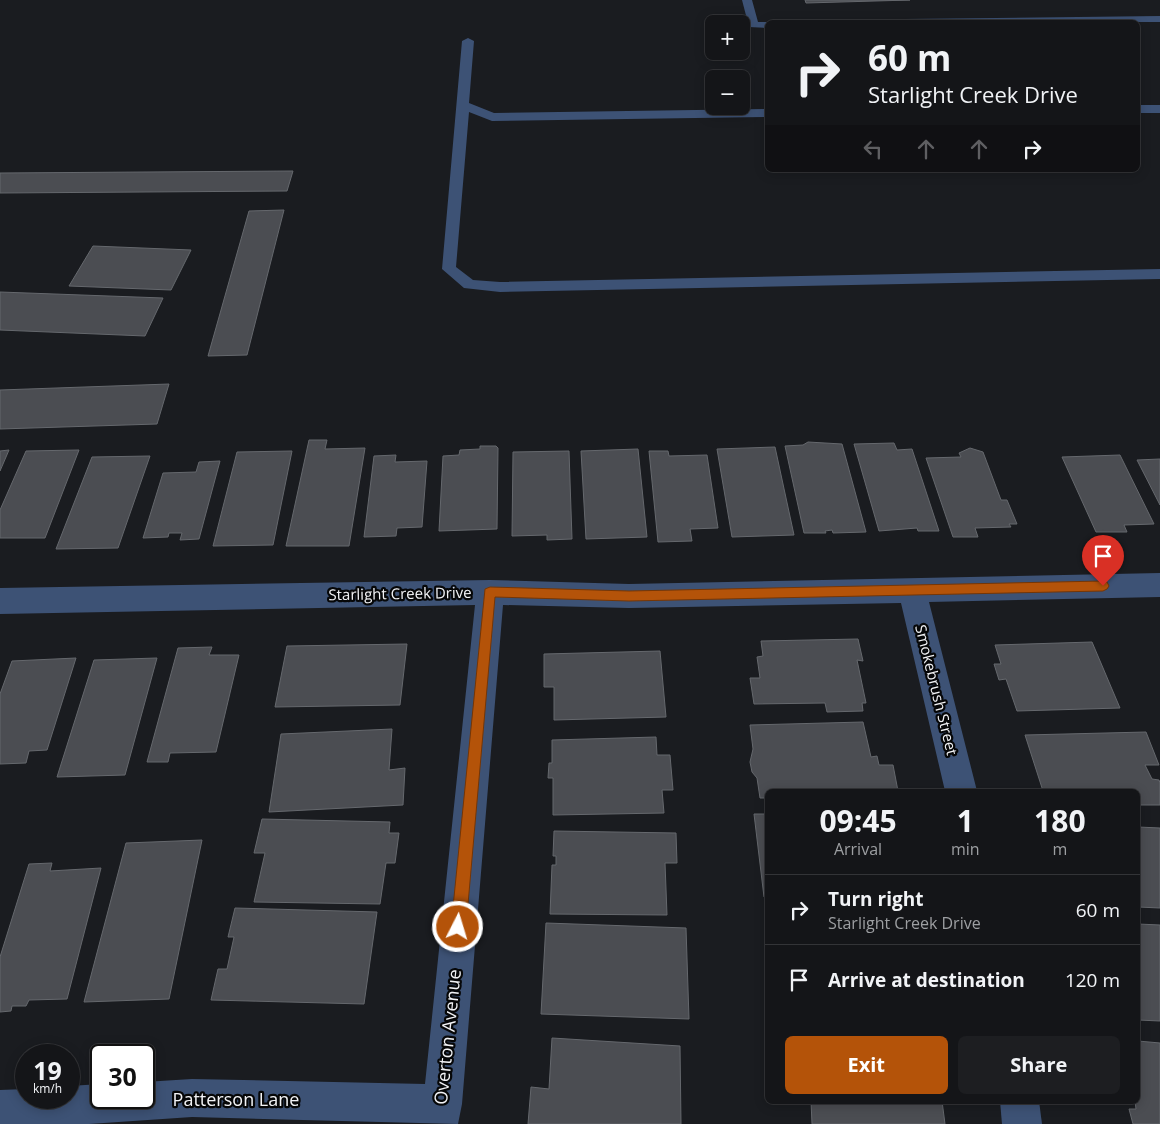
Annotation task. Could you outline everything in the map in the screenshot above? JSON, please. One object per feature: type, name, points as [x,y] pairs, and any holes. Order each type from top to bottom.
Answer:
[{"type":"street","name":"Starlight Creek Drive","points":[[0,601],[490,592],[629,596],[1160,585]]},
{"type":"street","name":"Smokebrush Street","points":[[912,590],[961,789]]},
{"type":"street","name":"Overton Avenue","points":[[440,1114],[490,592]]},
{"type":"street","name":"Patterson Lane","points":[[0,1110],[192,1098],[440,1114]]},
{"type":"street","points":[[1019,1104],[1022,1124]]},
{"type":"lane","points":[[747,0],[754,25],[765,24]]},
{"type":"lane","points":[[1075,20],[1160,19]]},
{"type":"lane","points":[[468,41],[449,269],[469,285],[510,286],[1160,274]]},
{"type":"lane","points":[[463,105],[492,117],[765,113]]},
{"type":"lane","points":[[1140,109],[1160,108]]},
{"type":"building","points":[[805,0],[910,0],[806,3]]},
{"type":"building","points":[[293,171],[287,191],[0,193],[0,173]]},
{"type":"building","points":[[284,210],[247,355],[208,356],[249,211]]},
{"type":"building","points":[[93,246],[191,250],[171,290],[69,286]]},
{"type":"building","points":[[0,292],[163,298],[145,336],[0,330]]},
{"type":"building","points":[[169,384],[157,424],[0,429],[0,390]]},
{"type":"building","points":[[309,440],[327,440],[325,449],[365,448],[349,546],[286,546]]},
{"type":"building","points":[[808,442],[842,444],[866,532],[833,533],[832,530],[825,531],[826,533],[804,533],[785,446],[803,445]]},
{"type":"building","points":[[894,443],[897,450],[912,449],[939,531],[918,531],[917,528],[879,531],[854,444]]},
{"type":"building","points":[[480,446],[496,446],[498,448],[497,529],[439,531],[443,456],[459,455],[460,450],[480,449]]},
{"type":"building","points":[[775,447],[794,535],[732,537],[717,449]]},
{"type":"building","points":[[970,448],[983,452],[1001,500],[1007,500],[1017,524],[1009,524],[1011,527],[975,528],[978,537],[953,537],[926,458],[961,457],[959,453]]},
{"type":"building","points":[[638,449],[647,537],[586,539],[581,451]]},
{"type":"building","points":[[9,450],[0,471],[0,451]]},
{"type":"building","points":[[79,450],[45,538],[0,538],[0,510],[26,451]]},
{"type":"building","points":[[292,451],[273,545],[213,546],[237,452]]},
{"type":"building","points":[[569,451],[572,539],[547,540],[547,535],[512,536],[513,452]]},
{"type":"building","points":[[649,451],[668,451],[669,456],[707,455],[718,528],[690,529],[692,541],[658,542]]},
{"type":"building","points":[[396,455],[395,462],[427,461],[422,527],[397,528],[396,536],[364,537],[374,456]]},
{"type":"building","points":[[1120,455],[1154,524],[1124,525],[1127,532],[1096,532],[1062,457]]},
{"type":"building","points":[[150,456],[118,548],[56,549],[92,457]]},
{"type":"building","points":[[1160,459],[1160,505],[1137,460]]},
{"type":"building","points":[[220,461],[199,539],[180,540],[182,533],[169,533],[168,537],[143,538],[163,473],[196,472],[199,462]]},
{"type":"building","points":[[858,639],[863,661],[857,660],[866,703],[862,703],[863,711],[827,712],[825,703],[754,704],[750,678],[760,678],[757,657],[763,656],[761,641]]},
{"type":"building","points":[[1092,642],[1120,708],[1017,711],[1006,679],[999,680],[994,664],[1001,664],[995,645]]},
{"type":"building","points":[[407,644],[400,705],[275,707],[287,646]]},
{"type":"building","points":[[212,647],[209,655],[239,655],[216,752],[170,753],[168,762],[147,762],[178,648]]},
{"type":"building","points":[[660,651],[666,717],[554,720],[554,687],[544,687],[544,654]]},
{"type":"building","points":[[76,658],[47,750],[29,751],[26,763],[0,764],[0,694],[12,661]]},
{"type":"building","points":[[157,658],[125,775],[57,777],[94,660]]},
{"type":"building","points":[[863,722],[871,757],[877,756],[879,765],[893,765],[898,789],[765,789],[765,798],[760,798],[757,778],[752,772],[750,762],[753,749],[750,725]]},
{"type":"building","points":[[392,729],[389,770],[405,768],[403,805],[269,812],[281,734]]},
{"type":"building","points":[[1146,732],[1159,765],[1145,765],[1152,779],[1159,780],[1160,805],[1140,805],[1140,789],[1042,789],[1025,735]]},
{"type":"building","points":[[656,737],[657,755],[670,755],[673,790],[662,790],[664,813],[553,815],[553,778],[548,778],[549,763],[552,763],[552,740]]},
{"type":"building","points":[[754,814],[765,814],[764,897]]},
{"type":"building","points":[[262,819],[390,822],[389,833],[399,833],[395,863],[386,863],[380,904],[254,902],[265,853],[254,853]]},
{"type":"building","points":[[1140,827],[1160,828],[1160,908],[1140,907]]},
{"type":"building","points":[[554,831],[676,833],[677,863],[665,863],[667,915],[550,914],[552,865],[556,865],[556,856],[553,856]]},
{"type":"building","points":[[202,840],[169,999],[84,1002],[126,843]]},
{"type":"building","points":[[52,863],[50,871],[101,868],[67,999],[29,1000],[26,1006],[12,1006],[11,1011],[0,1012],[0,957],[29,864]]},
{"type":"building","points":[[235,908],[377,912],[364,1004],[211,1000],[218,969],[227,969],[234,937],[228,937]]},
{"type":"building","points":[[546,923],[686,928],[689,1019],[541,1014]]},
{"type":"building","points":[[1140,924],[1160,925],[1160,1021],[1140,1020]]},
{"type":"building","points":[[552,1038],[680,1046],[681,1124],[528,1124],[531,1087],[549,1089]]},
{"type":"building","points":[[1140,1041],[1160,1043],[1160,1124],[1133,1124],[1129,1109],[1136,1109],[1135,1104],[1140,1104]]},
{"type":"building","points":[[811,1104],[942,1104],[945,1124],[812,1124]]},
{"type":"route","points":[[458,927],[490,592],[629,596],[1103,586]]}]
